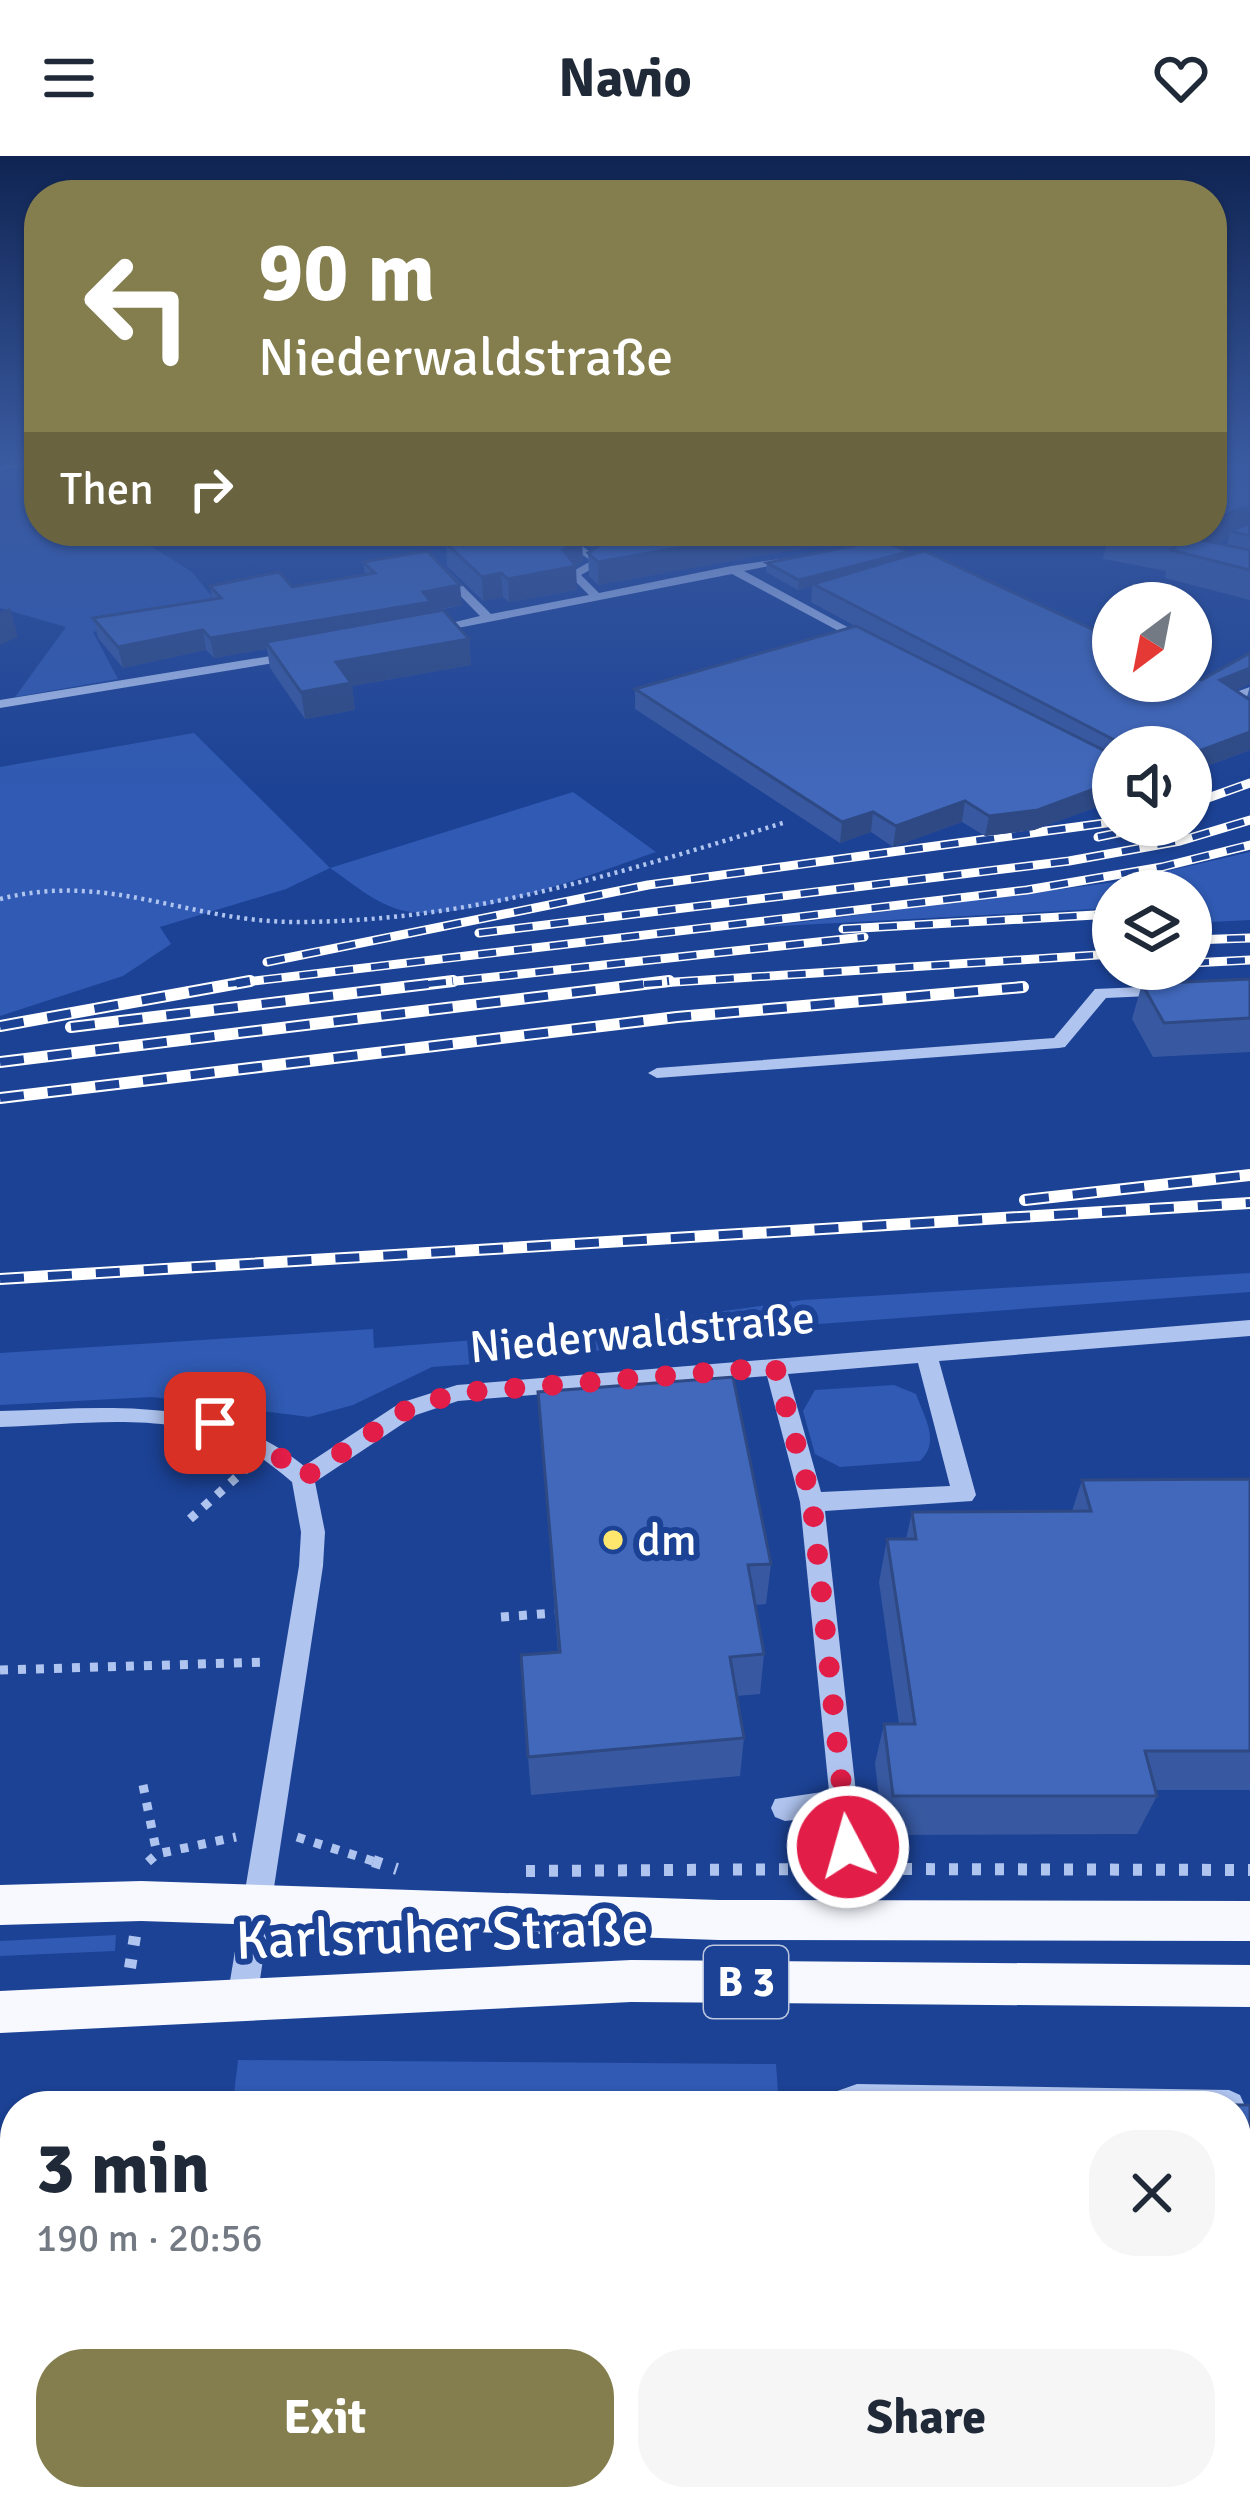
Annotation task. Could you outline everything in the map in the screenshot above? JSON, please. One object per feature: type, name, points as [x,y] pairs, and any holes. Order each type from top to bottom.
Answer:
[{"type":"main road","name":"Karlsruher Straße","points":[[0,1905],[141,1901],[856,1920],[1250,1921]]},
{"type":"main road","name":"Karlsruher Straße","points":[[0,2012],[632,1981],[1250,1986]]},
{"type":"street","points":[[443,572],[487,617]]},
{"type":"street","points":[[578,572],[574,574],[596,596]]},
{"type":"street","points":[[418,631],[717,572]]},
{"type":"street","points":[[736,572],[890,653]]},
{"type":"street","points":[[789,600],[809,594]]},
{"type":"street","points":[[0,704],[304,654]]},
{"type":"street","points":[[1250,692],[1225,698],[1250,715]]},
{"type":"street","points":[[657,1073],[1059,1043],[1101,993],[1186,990]]},
{"type":"street","name":"Niederwaldstraße","points":[[303,1478],[408,1409],[457,1393],[1250,1328]]},
{"type":"street","points":[[812,1502],[964,1495],[926,1354]]},
{"type":"street","points":[[775,1367],[812,1502],[856,1920]]},
{"type":"street","points":[[0,1420],[174,1418],[215,1423],[270,1448],[303,1478],[313,1532],[298,1662],[242,1999]]},
{"type":"street","points":[[785,1808],[843,1802]]},
{"type":"path","points":[[0,899],[65,884],[92,884],[232,919],[412,920],[571,886],[786,822]]},
{"type":"path","points":[[190,1519],[270,1448]]},
{"type":"path","points":[[502,1617],[555,1613]]},
{"type":"path","points":[[0,1670],[298,1662]]},
{"type":"path","points":[[143,1785],[157,1854]]},
{"type":"path","points":[[272,1830],[404,1872]]},
{"type":"path","points":[[797,1850],[803,1869]]},
{"type":"path","points":[[521,1871],[826,1869]]},
{"type":"path","points":[[873,1869],[1250,1870]]},
{"type":"shaded area","points":[[0,572],[192,572],[214,599],[93,632],[118,679],[15,697],[66,627],[0,608]]},
{"type":"shaded area","points":[[194,733],[330,868],[286,889],[160,927],[171,944],[123,976],[0,1016],[0,767]]},
{"type":"shaded area","points":[[573,792],[656,852],[534,893],[437,913],[389,906],[330,868]]},
{"type":"shaded area","points":[[1250,852],[1250,920],[1212,922],[1212,870],[1172,870]]},
{"type":"shaded area","points":[[1092,885],[1092,909],[762,927]]},
{"type":"shaded area","points":[[1250,1273],[1250,1292],[643,1337],[577,1357],[432,1367],[353,1405],[309,1417],[152,1397],[0,1405],[0,1353],[373,1329],[374,1348],[564,1333],[803,1300]]},
{"type":"shaded area","points":[[894,1385],[916,1394],[926,1420],[929,1446],[920,1461],[840,1467],[815,1454],[803,1411],[815,1390]]},
{"type":"shaded area","points":[[116,1935],[115,1951],[0,1956],[0,1941]]},
{"type":"shaded area","points":[[238,2060],[776,2064],[778,2091],[234,2091]]},
{"type":"building","points":[[279,572],[292,587],[375,573],[447,572],[460,585],[423,592],[431,602],[210,638],[203,630],[118,647],[93,618],[221,598],[210,586]]},
{"type":"building","points":[[477,572],[545,572],[508,579],[501,573],[482,577]]},
{"type":"building","points":[[784,572],[831,572],[799,580]]},
{"type":"building","points":[[854,572],[969,572],[1092,629],[1092,702],[1212,702],[1212,674],[1250,653],[1250,668],[1220,680],[1250,700],[1250,732],[1212,746],[1212,726],[1092,728],[813,584]]},
{"type":"building","points":[[443,610],[469,639],[336,662],[351,683],[301,692],[266,642]]},
{"type":"building","points":[[856,626],[1092,744],[1092,790],[1038,810],[989,816],[965,801],[896,826],[873,812],[842,822],[635,689]]},
{"type":"building","points":[[1250,979],[1250,1018],[1164,1023],[1145,990],[1212,990],[1212,981]]},
{"type":"building","points":[[733,1377],[771,1564],[748,1565],[764,1654],[730,1657],[744,1738],[528,1757],[521,1655],[560,1652],[538,1392]]},
{"type":"building","points":[[1250,1479],[1250,1751],[1145,1751],[1157,1796],[893,1796],[884,1724],[915,1724],[887,1539],[916,1539],[912,1512],[1091,1511],[1082,1480]]},
{"type":"railway","points":[[1212,797],[1250,783]]},
{"type":"railway","points":[[479,933],[1069,861],[1180,841],[1250,820]]},
{"type":"railway","points":[[267,962],[648,885],[1092,825]]},
{"type":"railway","points":[[243,982],[1027,890],[1162,867],[1250,845]]},
{"type":"railway","points":[[843,929],[1092,915]]},
{"type":"railway","points":[[429,984],[864,937]]},
{"type":"railway","points":[[1212,939],[1250,938]]},
{"type":"railway","points":[[644,984],[1092,955]]},
{"type":"railway","points":[[1212,962],[1250,960]]},
{"type":"railway","points":[[243,982],[250,981]]},
{"type":"railway","points":[[429,984],[453,981]]},
{"type":"railway","points":[[644,984],[669,981]]},
{"type":"railway","points":[[0,1026],[243,982]]},
{"type":"railway","points":[[228,984],[243,982]]},
{"type":"railway","points":[[71,1027],[429,984]]},
{"type":"railway","points":[[0,1062],[644,984]]},
{"type":"railway","points":[[0,1098],[677,1017],[1023,987]]},
{"type":"railway","points":[[1025,1200],[1250,1175]]},
{"type":"railway","points":[[0,1279],[1250,1203]]},
{"type":"place","name":"dm","points":[[613,1540]]},
{"type":"route","points":[[215,1423],[270,1448],[303,1478],[408,1409],[457,1393],[775,1367],[812,1502],[848,1847]]}]
